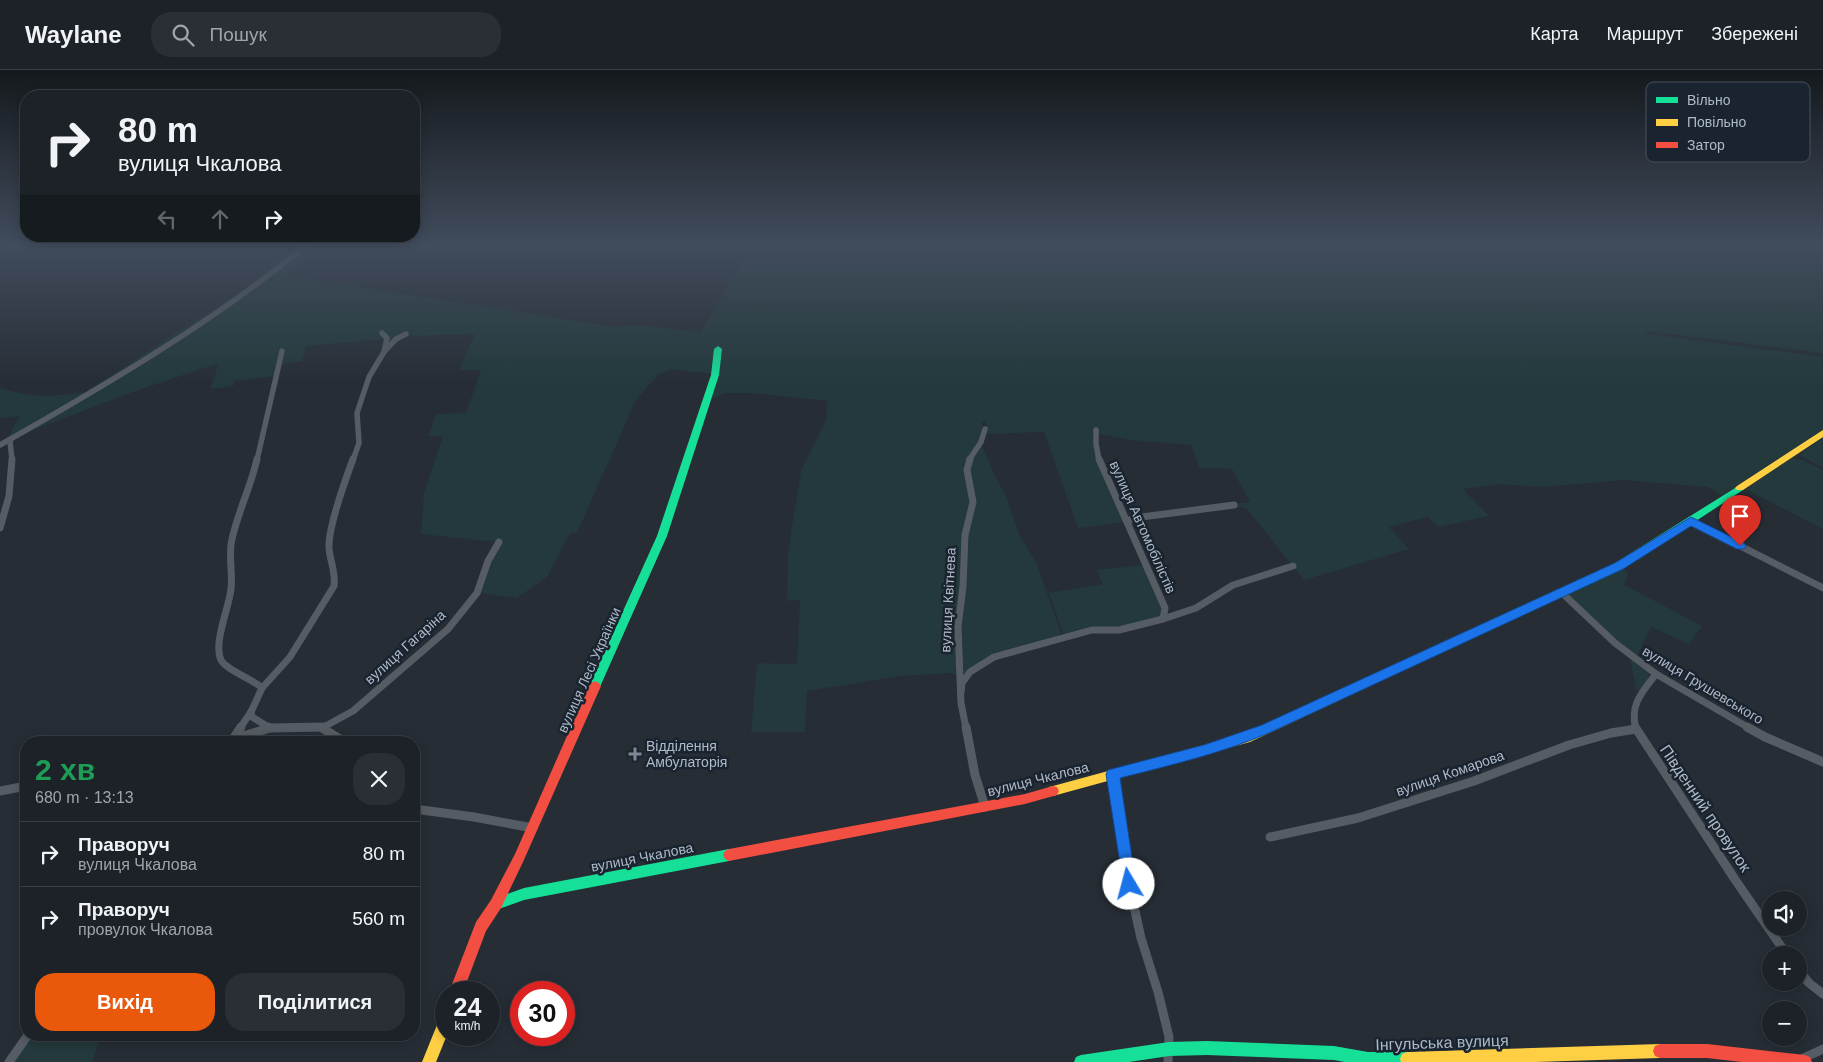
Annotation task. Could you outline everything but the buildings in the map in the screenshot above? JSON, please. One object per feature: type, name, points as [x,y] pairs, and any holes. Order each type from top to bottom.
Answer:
[{"type":"street","points":[[0,445],[85,397],[248,291]]},
{"type":"street","points":[[382,333],[387,338],[384,352]]},
{"type":"street","points":[[236,736],[251,712],[262,688],[290,656],[334,586],[335,578],[329,547],[345,480],[359,443],[357,413],[369,377],[384,352],[396,339],[406,334]]},
{"type":"street","name":"вулиця Лесі Українки","points":[[460,981],[480,927],[496,904],[533,828],[662,536],[715,375],[718,348]]},
{"type":"street","points":[[262,688],[256,681],[225,664],[221,660],[219,646],[231,590],[232,567],[230,549],[232,538],[246,502],[269,412],[282,351]]},
{"type":"street","name":"вулиця Квітнева","points":[[985,429],[981,442],[968,462],[973,502],[965,535],[958,627],[961,692],[975,775],[985,806]]},
{"type":"street","name":"вулиця Автомобілістів","points":[[1096,430],[1099,459],[1165,608],[1163,619]]},
{"type":"street","name":"вулиця Чкалова","points":[[496,904],[524,894],[1024,799],[1246,738],[1619,566],[1691,521],[1823,433]]},
{"type":"street","points":[[0,528],[10,490],[12,454],[10,441]]},
{"type":"street","points":[[1128,521],[1134,518],[1234,505]]},
{"type":"street","points":[[1691,521],[1823,588]]},
{"type":"street","name":"вулиця Гагаріна","points":[[245,736],[270,728],[322,728],[353,711],[448,629],[477,594],[484,578],[488,561],[499,542]]},
{"type":"street","points":[[961,692],[962,683],[970,672],[994,657],[1092,630],[1119,630],[1163,619],[1196,608],[1233,586],[1293,566]]},
{"type":"street","name":"вулиця Грушевського","points":[[1561,592],[1615,643],[1656,674],[1766,737],[1823,762]]},
{"type":"street","name":"Південний провулок","points":[[1656,674],[1636,699],[1632,720],[1636,729],[1730,873],[1781,946]]},
{"type":"street","points":[[251,712],[252,716],[270,728]]},
{"type":"street","points":[[322,728],[335,736]]},
{"type":"street","name":"вулиця Комарова","points":[[1270,837],[1358,818],[1474,781],[1569,745],[1610,733],[1636,729]]},
{"type":"street","points":[[1113,774],[1129,884],[1141,938],[1170,1037],[1168,1062]]},
{"type":"street","points":[[0,790],[20,787]]},
{"type":"street","points":[[420,810],[533,828]]},
{"type":"street","points":[[1807,979],[1821,994]]},
{"type":"street","points":[[9,1062],[24,1041]]},
{"type":"street","points":[[429,1062],[435,1046]]},
{"type":"street","name":"Інгульська вулиця","points":[[1081,1062],[1169,1049],[1207,1048],[1334,1053],[1368,1061],[1606,1052],[1707,1051],[1802,1061]]},
{"type":"street","points":[[1802,1061],[1823,1049]]},
{"type":"green space","points":[[241,291],[246,291],[84,396],[7,440],[19,416],[0,418],[0,388],[22,394],[42,396],[85,392]]},
{"type":"green space","points":[[243,291],[385,291],[614,327],[635,325],[701,332],[725,291],[1823,291],[1823,353],[1645,331],[1647,334],[1823,357],[1823,430],[1722,496],[1708,487],[1624,480],[1541,487],[1499,484],[1463,489],[1489,516],[1438,527],[1428,517],[1389,527],[1409,549],[1304,580],[1246,508],[1235,507],[1233,504],[1250,502],[1232,469],[1199,468],[1191,445],[1131,440],[1100,434],[1094,444],[1125,522],[1078,528],[1044,432],[986,434],[986,421],[981,422],[983,427],[982,437],[968,460],[970,511],[957,677],[956,674],[950,673],[900,676],[807,691],[805,732],[751,732],[757,663],[797,664],[800,600],[787,601],[788,552],[801,471],[827,418],[827,401],[752,393],[725,393],[714,398],[705,398],[712,374],[671,369],[659,374],[636,400],[577,533],[570,533],[547,577],[517,598],[480,593],[497,542],[421,534],[424,493],[443,436],[428,436],[436,414],[466,413],[481,370],[459,370],[475,334],[404,336],[398,339],[386,353],[385,339],[306,346],[302,361],[278,365],[275,376],[235,381],[233,386],[210,389],[219,363],[133,392],[25,433],[169,343]]},
{"type":"green space","points":[[1823,437],[1823,468],[1799,455]]},
{"type":"green space","points":[[981,446],[1005,494],[1020,536],[1037,564],[1061,633],[1059,636],[994,656],[962,675],[959,641],[966,535],[973,511],[969,470],[970,462]]},
{"type":"green space","points":[[1792,458],[1803,460],[1823,470],[1823,529],[1745,489]]},
{"type":"green space","points":[[1144,565],[1163,607],[1161,618],[1119,629],[1064,635],[1049,593],[1103,584],[1096,570]]},
{"type":"green space","points":[[1622,569],[1628,572],[1625,585],[1702,626],[1689,644],[1651,627],[1636,658],[1569,596],[1569,594]]},
{"type":"green space","points":[[1630,660],[1649,673],[1648,680],[1640,691],[1636,689]]},
{"type":"green space","points":[[27,1041],[99,1041],[92,1062],[12,1062]]},
{"type":"traffic: fast","points":[[595,686],[662,536],[715,375],[718,349]]},
{"type":"traffic: fast","points":[[1432,652],[1619,566],[1740,488]]},
{"type":"traffic: fast","points":[[496,904],[524,894],[729,855]]},
{"type":"traffic: fast","points":[[1081,1062],[1169,1049],[1207,1048],[1334,1053],[1368,1059],[1407,1059]]},
{"type":"traffic: slow","points":[[1740,488],[1823,433]]},
{"type":"traffic: slow","points":[[1053,791],[1246,738],[1432,652]]},
{"type":"traffic: slow","points":[[429,1062],[435,1046]]},
{"type":"traffic: slow","points":[[1407,1059],[1660,1051]]},
{"type":"traffic: jam","points":[[460,981],[481,927],[496,904],[519,858],[595,686]]},
{"type":"traffic: jam","points":[[729,855],[1025,799],[1053,791]]},
{"type":"traffic: jam","points":[[1660,1051],[1707,1051],[1805,1062]]},
{"type":"place","name":"Відділення Амбулаторія","points":[[635,754]]},
{"type":"route","points":[[1129,884],[1113,774],[1246,738],[1619,566],[1691,521],[1740,546]]}]
